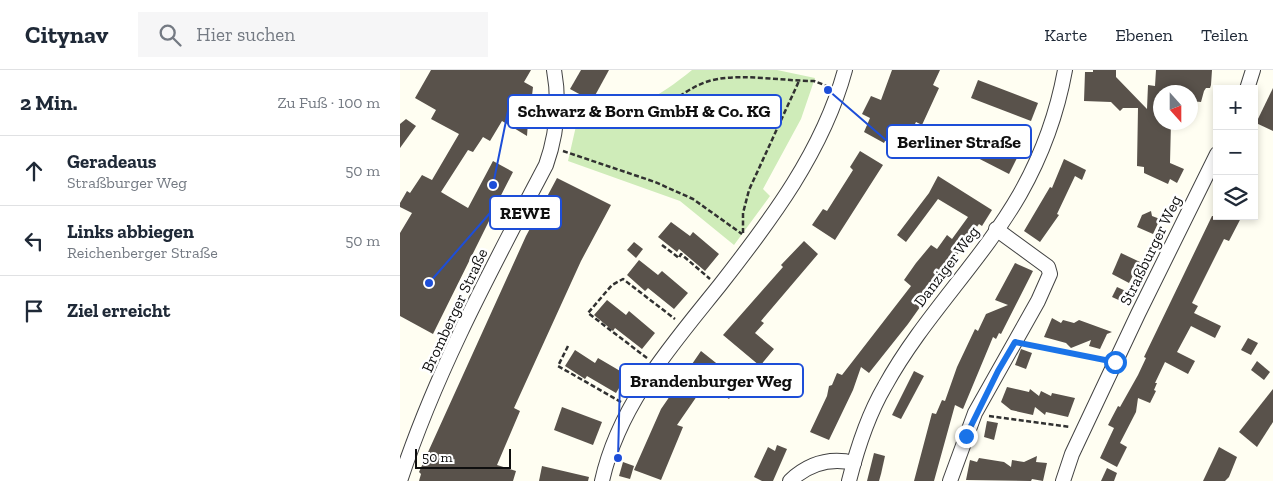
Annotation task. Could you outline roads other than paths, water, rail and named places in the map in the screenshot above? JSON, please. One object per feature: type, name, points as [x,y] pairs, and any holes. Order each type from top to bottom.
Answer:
[{"type":"street","name":"Bromberger Straße","points":[[400,481],[409,453],[462,328],[546,165],[552,147],[559,108],[554,70]]},
{"type":"street","points":[[602,481],[629,407],[656,365],[780,206],[807,160],[839,94],[845,70]]},
{"type":"street","name":"Danziger Weg","points":[[848,481],[884,387],[902,358],[1020,195],[1044,144],[1058,105],[1065,70]]},
{"type":"street","points":[[1248,85],[1253,70]]},
{"type":"street","name":"Straßburger Weg","points":[[1063,481],[1084,429],[1115,362],[1213,162]]},
{"type":"street","points":[[950,481],[976,413],[1050,274],[1048,267],[996,229]]},
{"type":"street","points":[[790,481],[802,471],[825,461],[854,463]]},
{"type":"place","name":"Berliner Straße","points":[[828,90]]},
{"type":"place","name":"Schwarz & Born GmbH & Co. KG","points":[[493,185]]},
{"type":"place","name":"REWE","points":[[429,283]]},
{"type":"place","name":"Brandenburger Weg","points":[[618,458]]}]
